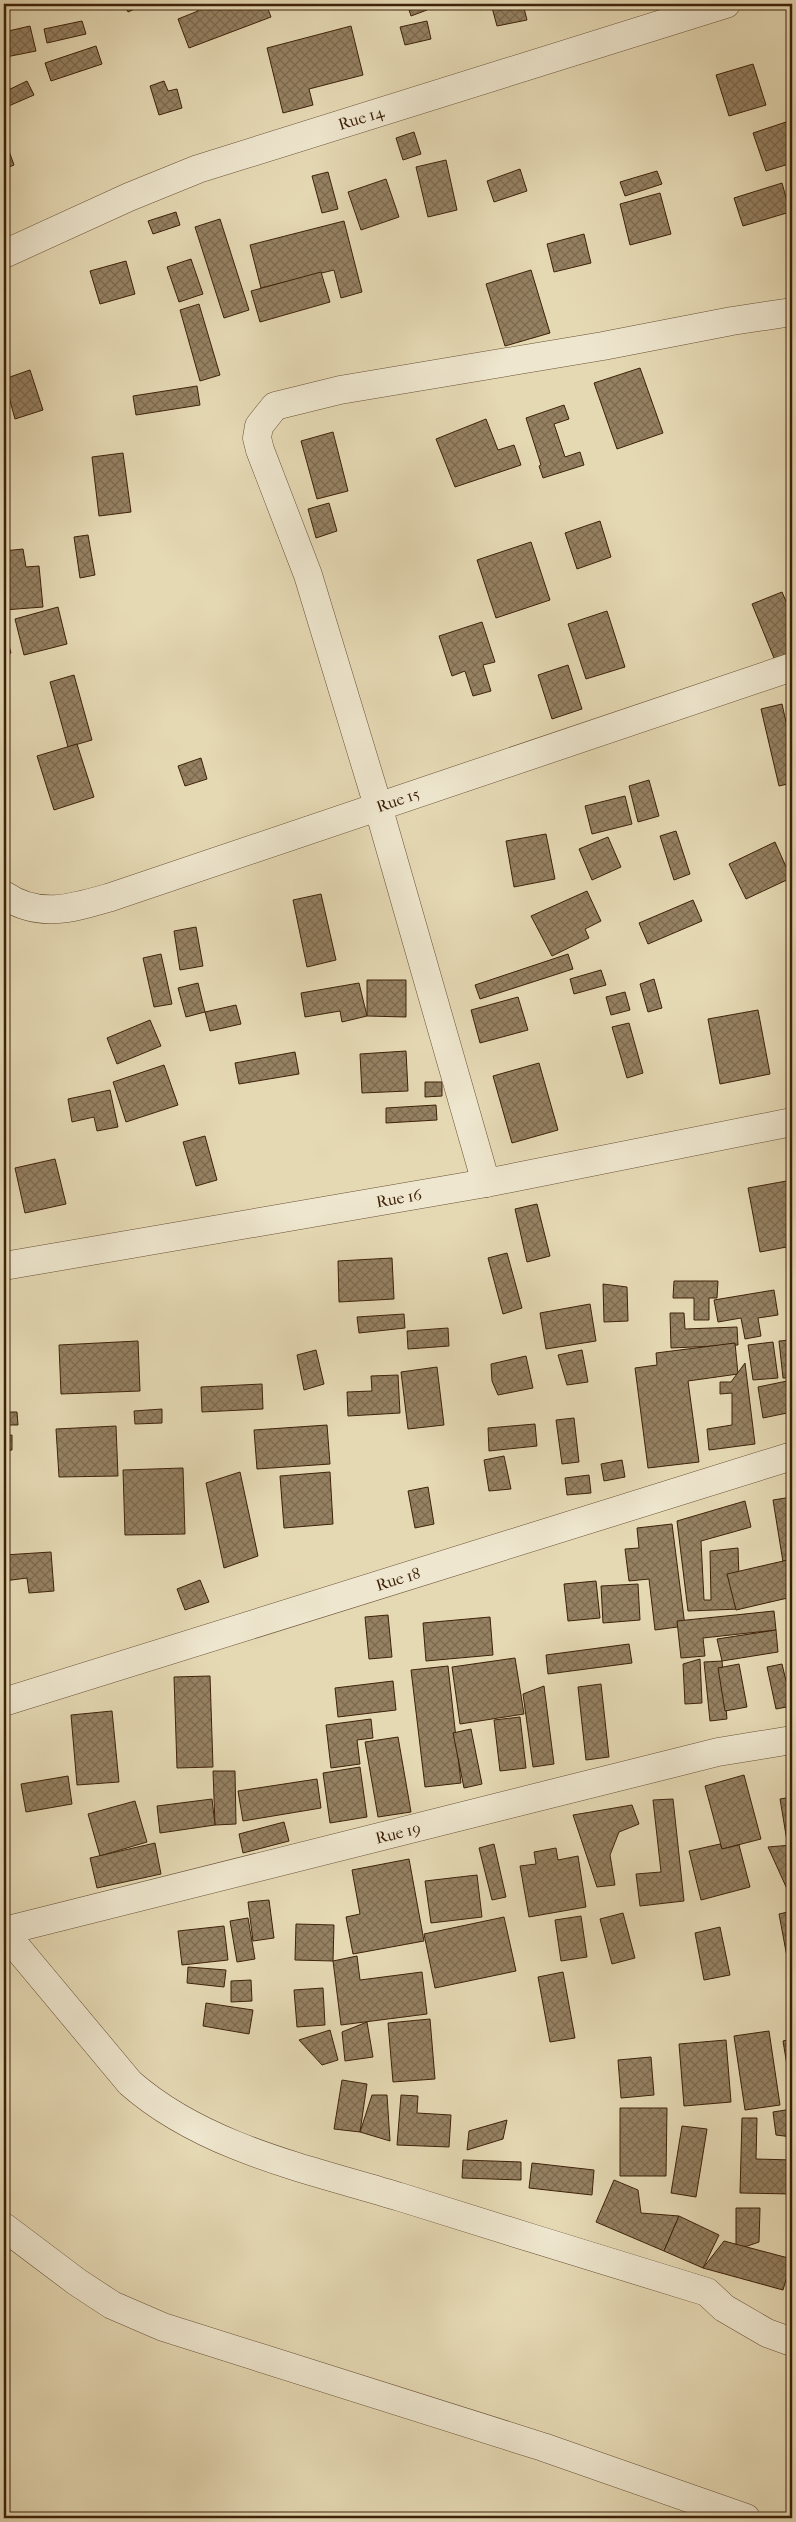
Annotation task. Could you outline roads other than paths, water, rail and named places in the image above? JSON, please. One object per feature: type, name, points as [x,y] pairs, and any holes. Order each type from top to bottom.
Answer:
[{"type":"street","name":"Rue 14","points":[[4,254],[129,197],[198,169],[726,4]]},
{"type":"street","points":[[486,1183],[378,806],[308,575],[260,450],[257,438],[263,419],[275,406],[340,390],[792,312]]},
{"type":"street","name":"Rue 15","points":[[4,895],[25,908],[58,910],[80,906],[792,667]]},
{"type":"street","name":"Rue 16","points":[[4,1266],[486,1183],[792,1122]]},
{"type":"street","name":"Rue 18","points":[[4,1702],[792,1456]]},
{"type":"street","name":"Rue 19","points":[[4,1932],[718,1752],[792,1740]]},
{"type":"street","points":[[4,1932],[130,2084],[150,2101],[174,2116],[248,2150],[707,2292],[724,2308],[767,2333],[792,2342]]},
{"type":"street","points":[[4,2227],[77,2282],[112,2305],[163,2327],[543,2447],[746,2518]]}]
